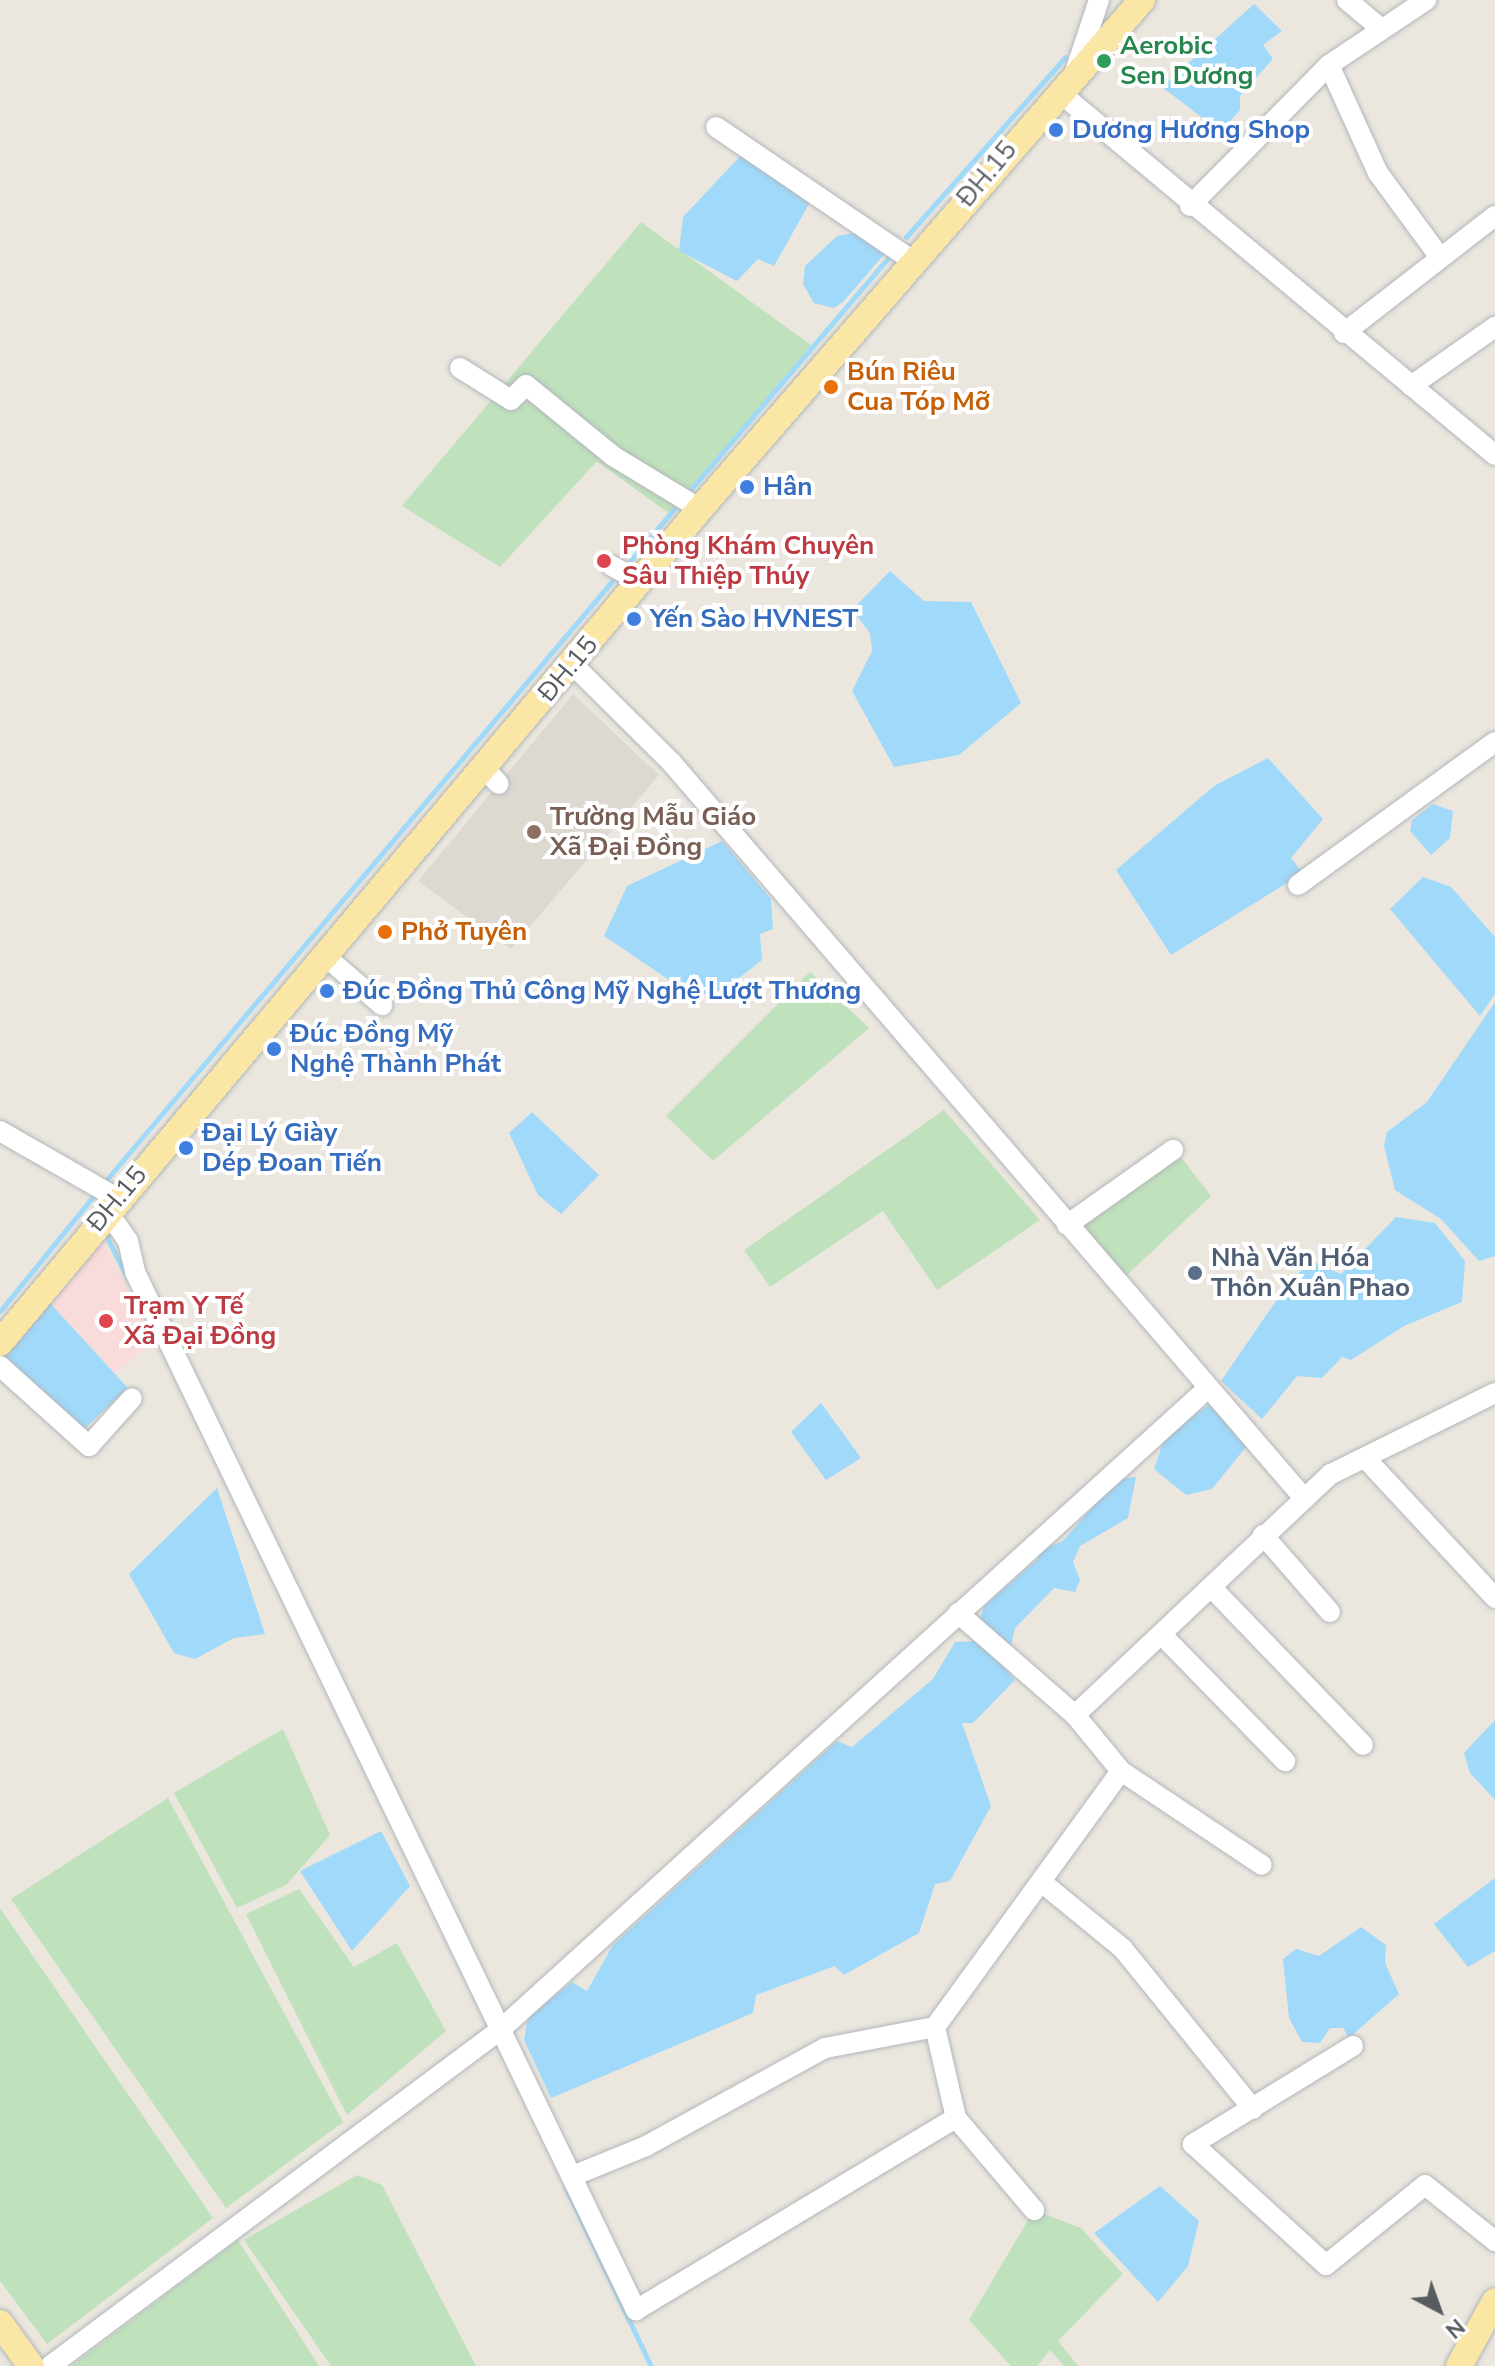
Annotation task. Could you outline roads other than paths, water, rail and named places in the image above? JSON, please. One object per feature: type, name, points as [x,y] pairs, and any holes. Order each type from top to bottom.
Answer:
[{"type":"main road","name":"ĐH.15","points":[[0,1343],[63,1275],[112,1205],[324,955],[491,775],[573,665],[700,509],[1066,83],[1142,0]]},
{"type":"main road","points":[[1459,2366],[1495,2301]]},
{"type":"main road","points":[[0,2323],[31,2366]]},
{"type":"street","points":[[1099,0],[1066,83],[1190,206],[1495,455]]},
{"type":"street","points":[[1347,0],[1379,27]]},
{"type":"street","points":[[1190,206],[1329,65],[1379,27],[1426,0]]},
{"type":"street","points":[[1329,65],[1378,173],[1439,256]]},
{"type":"street","points":[[716,127],[913,261]]},
{"type":"street","points":[[1344,333],[1439,256],[1495,216]]},
{"type":"street","points":[[1411,386],[1495,327]]},
{"type":"street","points":[[460,368],[511,400],[526,385],[613,456],[700,509]]},
{"type":"street","points":[[612,566],[641,582]]},
{"type":"street","points":[[573,665],[671,762],[1303,1497]]},
{"type":"street","points":[[1298,885],[1495,742]]},
{"type":"street","points":[[324,955],[382,1005]]},
{"type":"street","points":[[0,1131],[112,1205],[128,1241],[135,1272],[500,2030],[575,2175],[636,2310],[956,2118]]},
{"type":"street","points":[[1067,1225],[1173,1150]]},
{"type":"street","points":[[0,1366],[89,1446],[132,1398]]},
{"type":"street","points":[[50,2366],[500,2030],[1208,1388]]},
{"type":"street","points":[[1075,1715],[1163,1636],[1303,1497],[1366,1459],[1495,1393]]},
{"type":"street","points":[[1366,1459],[1495,1598]]},
{"type":"street","points":[[1263,1535],[1330,1612]]},
{"type":"street","points":[[1211,1587],[1363,1745]]},
{"type":"street","points":[[958,1613],[1075,1715],[1121,1771],[1262,1865]]},
{"type":"street","points":[[1163,1636],[1285,1761]]},
{"type":"street","points":[[575,2175],[646,2146],[825,2048],[935,2027],[1044,1884],[1121,1771]]},
{"type":"street","points":[[1044,1884],[1123,1949],[1253,2109]]},
{"type":"street","points":[[935,2027],[956,2118],[1034,2210]]},
{"type":"street","points":[[1353,2046],[1193,2144],[1326,2265],[1425,2185],[1495,2241]]},
{"type":"water","points":[[1254,4],[1282,31],[1263,45],[1273,59],[1240,96],[1240,110],[1221,132],[1162,87]]},
{"type":"water","points":[[745,151],[809,204],[774,266],[758,259],[737,281],[679,251],[683,217]]},
{"type":"water","points":[[854,233],[888,250],[843,302],[834,308],[814,303],[803,284],[805,266],[837,236]]},
{"type":"water","points":[[890,571],[924,601],[971,602],[1021,703],[959,755],[894,767],[852,691],[872,651],[870,633],[852,610]]},
{"type":"water","points":[[1268,758],[1323,819],[1291,858],[1303,873],[1171,955],[1116,870],[1214,786]]},
{"type":"water","points":[[1433,804],[1453,811],[1450,838],[1431,855],[1410,831],[1412,820]]},
{"type":"water","points":[[722,841],[771,899],[773,929],[760,934],[762,960],[725,989],[684,999],[678,986],[604,936],[627,886]]},
{"type":"water","points":[[1423,877],[1451,887],[1495,937],[1495,994],[1480,1016],[1390,909]]},
{"type":"water","points":[[1495,1002],[1495,1256],[1479,1261],[1441,1219],[1395,1190],[1384,1146],[1387,1132],[1427,1102]]},
{"type":"water","points":[[532,1112],[599,1175],[561,1214],[538,1195],[509,1133]]},
{"type":"water","points":[[1396,1217],[1435,1223],[1465,1261],[1462,1302],[1404,1326],[1351,1360],[1342,1357],[1322,1378],[1297,1376],[1262,1419],[1221,1381],[1289,1282],[1312,1261],[1341,1274]]},
{"type":"water","points":[[48,1301],[128,1388],[83,1430],[0,1356]]},
{"type":"water","points":[[821,1403],[861,1458],[826,1480],[791,1432]]},
{"type":"water","points":[[1210,1405],[1246,1447],[1212,1489],[1186,1495],[1154,1469],[1167,1431]]},
{"type":"water","points":[[1136,1477],[1128,1518],[1080,1546],[1073,1562],[1080,1580],[1075,1592],[1054,1588],[1015,1628],[1010,1650],[980,1619],[984,1606],[1038,1559],[1037,1552],[1063,1541],[1117,1479]]},
{"type":"water","points":[[217,1488],[265,1634],[234,1638],[195,1659],[174,1653],[129,1574]]},
{"type":"water","points":[[981,1641],[1015,1680],[973,1723],[962,1723],[991,1806],[950,1881],[935,1884],[919,1933],[844,1975],[835,1966],[756,1995],[753,2013],[551,2098],[524,2040],[528,2017],[572,1982],[587,1991],[613,1945],[837,1741],[852,1747],[933,1679],[955,1642]]},
{"type":"water","points":[[1495,1720],[1495,1800],[1470,1773],[1464,1753]]},
{"type":"water","points":[[381,1831],[410,1886],[352,1951],[300,1871]]},
{"type":"water","points":[[1495,1878],[1495,1951],[1468,1967],[1434,1924]]},
{"type":"water","points":[[1361,1927],[1386,1945],[1385,1963],[1399,1994],[1349,2038],[1343,2028],[1330,2028],[1320,2043],[1302,2042],[1289,2018],[1283,1959],[1296,1949],[1319,1956]]},
{"type":"water","points":[[1160,2186],[1199,2221],[1188,2266],[1158,2302],[1094,2233]]},
{"type":"waterway","points":[[906,237],[1065,57]]},
{"type":"waterway","points":[[692,488],[888,258]]},
{"type":"waterway","points":[[630,561],[674,509]]},
{"type":"waterway","points":[[102,1185],[612,581]]},
{"type":"waterway","points":[[0,1311],[96,1193]]},
{"type":"waterway","points":[[105,1234],[127,1277]]},
{"type":"waterway","points":[[565,2186],[651,2366]]},
{"type":"place","name":"Aerobic Sen Dương","points":[[1104,61]]},
{"type":"place","name":"Dương Hương Shop","points":[[1056,130]]},
{"type":"place","name":"Bún Riêu Cua Tóp Mỡ","points":[[831,387]]},
{"type":"place","name":"Hân","points":[[747,487]]},
{"type":"place","name":"Phòng Khám Chuyên Sâu Thiệp Thúy","points":[[604,561]]},
{"type":"place","name":"Yến Sào HVNEST","points":[[634,619]]},
{"type":"place","name":"Trường Mẫu Giáo Xã Đại Đồng","points":[[534,832]]},
{"type":"place","name":"Phở Tuyên","points":[[385,932]]},
{"type":"place","name":"Đúc Đồng Thủ Công Mỹ Nghệ Lượt Thương","points":[[327,991]]},
{"type":"place","name":"Đúc Đồng Mỹ Nghệ Thành Phát","points":[[274,1049]]},
{"type":"place","name":"Đại Lý Giày Dép Đoan Tiến","points":[[186,1148]]},
{"type":"place","name":"Nhà Văn Hóa Thôn Xuân Phao","points":[[1195,1273]]},
{"type":"place","name":"Trạm Y Tế Xã Đại Đồng","points":[[106,1321]]}]
